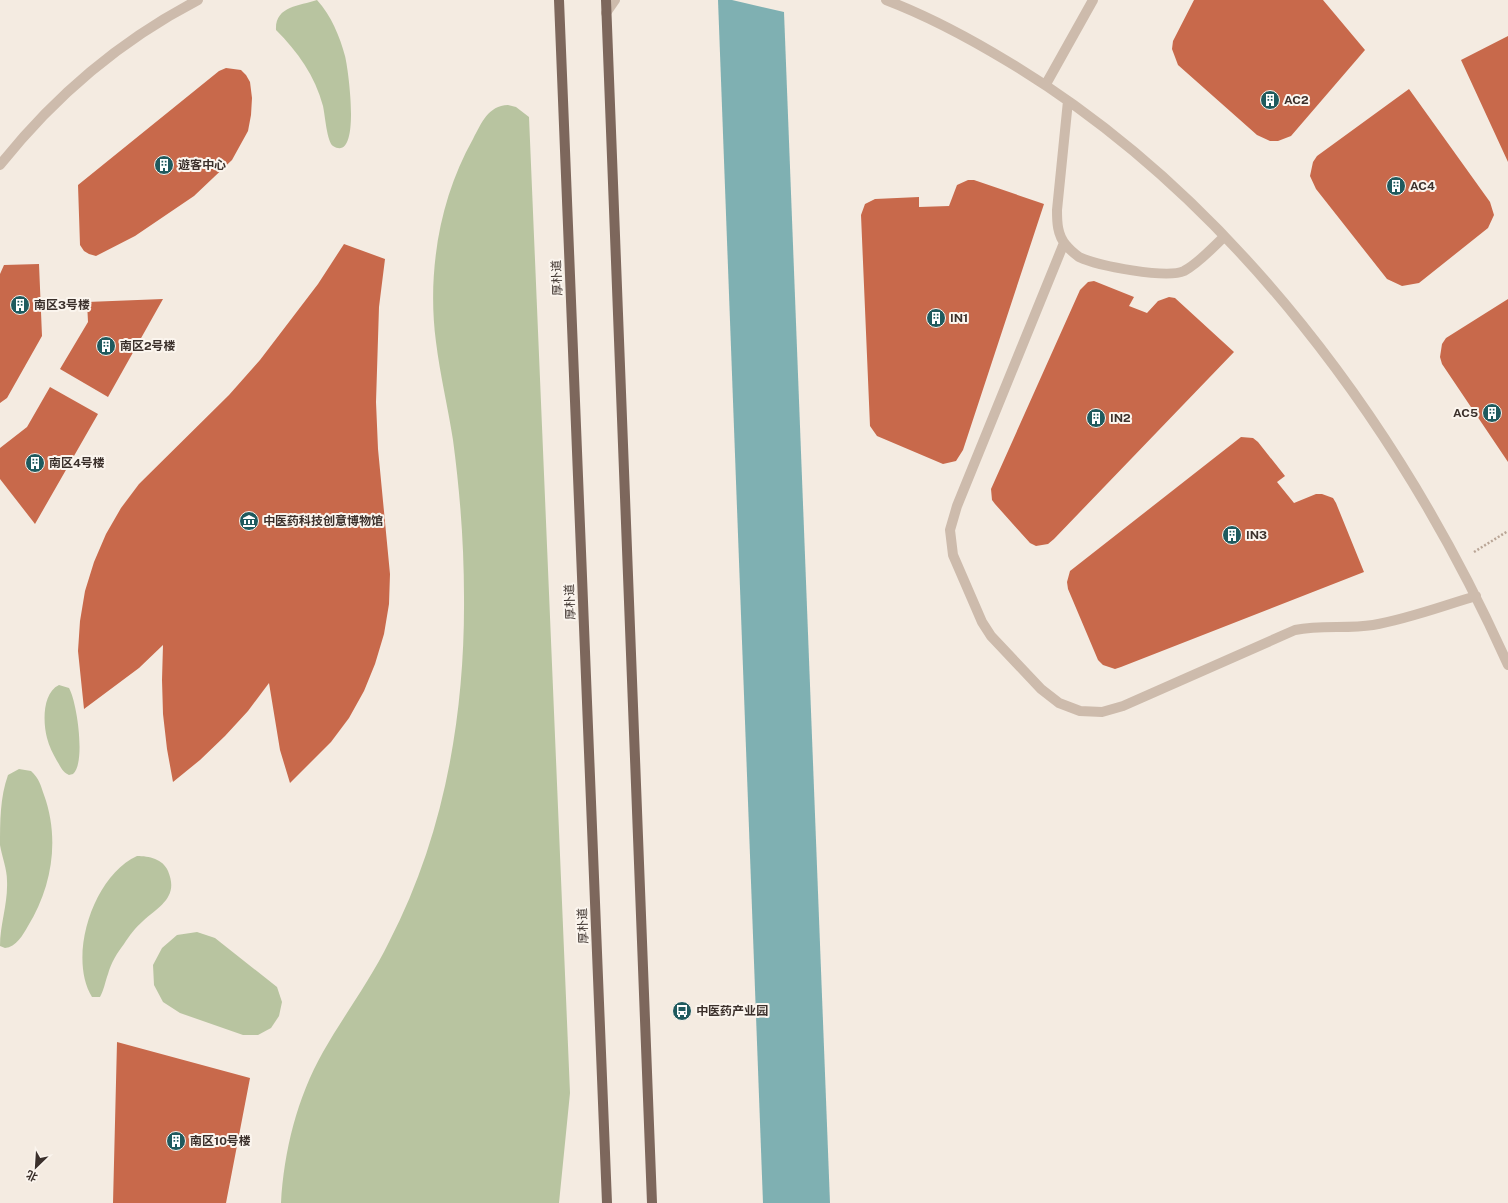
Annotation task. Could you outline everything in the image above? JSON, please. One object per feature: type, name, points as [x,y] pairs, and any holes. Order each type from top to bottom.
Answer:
[{"type":"main road","name":"厚朴道","points":[[559,0],[607,1203]]},
{"type":"main road","points":[[606,0],[652,1203]]},
{"type":"street","points":[[0,165],[19,141],[51,108],[95,67],[138,36],[198,0]]},
{"type":"street","points":[[606,13],[615,0]]},
{"type":"street","points":[[886,0],[976,42],[1046,84],[1111,133],[1172,186],[1224,237],[1285,304],[1377,428],[1417,489],[1458,562],[1476,596],[1508,665]]},
{"type":"street","points":[[1046,84],[1093,0]]},
{"type":"street","points":[[1068,101],[1057,210],[1057,227],[1064,244],[1078,256],[1094,262],[1171,274],[1184,271],[1224,237]]},
{"type":"street","points":[[1064,244],[955,512],[950,530],[953,555],[982,622],[991,636],[1041,689],[1059,702],[1073,708],[1102,712],[1124,706],[1294,630],[1312,627],[1372,625],[1397,620],[1476,596]]},
{"type":"path","points":[[1458,562],[1508,531]]},
{"type":"green space","points":[[317,0],[327,12],[338,34],[347,64],[351,112],[348,141],[342,148],[331,144],[320,95],[305,65],[292,47],[276,30],[279,16],[289,8]]},
{"type":"green space","points":[[508,105],[516,107],[529,117],[570,1093],[559,1203],[281,1203],[285,1164],[293,1125],[306,1088],[323,1052],[382,956],[408,902],[424,860],[437,818],[448,774],[460,686],[463,642],[464,577],[460,499],[451,428],[436,342],[433,290],[435,264],[438,238],[444,212],[461,162],[486,116],[495,108]]},
{"type":"green space","points":[[59,685],[69,688],[72,695],[79,732],[80,746],[77,768],[73,774],[69,775],[62,769],[53,753],[47,738],[45,725],[45,709],[49,695],[53,689]]},
{"type":"green space","points":[[19,769],[31,771],[38,779],[42,788],[52,829],[51,862],[48,879],[36,911],[19,940],[13,945],[5,948],[0,946],[7,889],[6,872],[0,845],[1,810],[3,792],[8,775]]},
{"type":"green space","points":[[137,856],[155,859],[163,864],[168,871],[171,880],[171,888],[166,900],[140,923],[119,951],[109,970],[103,992],[100,997],[92,997],[85,980],[82,960],[84,939],[89,918],[97,898],[108,880],[122,866]]},
{"type":"green space","points":[[197,932],[215,938],[277,987],[282,1002],[279,1016],[271,1028],[258,1035],[243,1035],[180,1013],[163,1002],[154,985],[153,965],[162,948],[177,935]]},
{"type":"water","points":[[718,0],[732,0],[784,12],[830,1203],[763,1203]]},
{"type":"building","name":"AC2","points":[[1194,0],[1323,0],[1365,50],[1291,136],[1278,141],[1270,141],[1257,135],[1178,65],[1172,49],[1173,41]]},
{"type":"building","points":[[1508,36],[1508,162],[1461,60]]},
{"type":"building","name":"遊客中心","points":[[226,68],[241,70],[246,75],[250,82],[252,98],[248,131],[232,160],[194,196],[135,236],[96,256],[84,251],[80,245],[78,185],[219,71]]},
{"type":"building","name":"AC4","points":[[1409,89],[1490,202],[1494,215],[1488,228],[1419,283],[1402,286],[1387,279],[1316,189],[1310,176],[1313,162],[1317,156]]},
{"type":"building","name":"IN1","points":[[968,180],[974,180],[1044,204],[963,450],[956,461],[943,464],[877,436],[870,426],[861,215],[865,204],[875,199],[919,197],[919,207],[949,206],[957,185]]},
{"type":"building","name":"中医药科技创意博物馆","points":[[344,244],[385,259],[379,307],[376,402],[378,449],[390,574],[389,604],[384,634],[375,664],[364,691],[349,718],[331,742],[290,783],[280,750],[269,683],[248,711],[225,736],[200,760],[173,782],[163,714],[163,645],[139,668],[84,709],[78,651],[80,621],[85,591],[94,562],[106,534],[121,508],[139,484],[229,395],[260,360],[318,284]]},
{"type":"building","name":"南区3号楼","points":[[39,264],[42,336],[7,398],[0,403],[0,274],[4,265]]},
{"type":"building","name":"IN2","points":[[1094,281],[1134,297],[1129,306],[1147,313],[1158,301],[1169,297],[1175,298],[1234,352],[1054,539],[1048,544],[1036,546],[1030,543],[995,504],[992,500],[991,489],[1080,290],[1088,282]]},
{"type":"building","name":"南区2号楼","points":[[163,299],[108,397],[60,369],[88,322],[87,302]]},
{"type":"building","name":"AC5","points":[[1508,299],[1508,462],[1442,364],[1440,357],[1442,344],[1446,338]]},
{"type":"building","name":"南区4号楼","points":[[50,387],[98,414],[35,524],[0,479],[0,448],[27,427]]},
{"type":"building","name":"IN3","points":[[1241,437],[1253,438],[1258,442],[1285,476],[1277,482],[1294,503],[1316,494],[1322,494],[1333,498],[1364,572],[1121,667],[1115,669],[1103,665],[1098,660],[1068,589],[1067,582],[1070,571]]},
{"type":"building","name":"南区10号楼","points":[[117,1042],[250,1078],[226,1203],[113,1203]]},
{"type":"place","name":"AC2","points":[[1270,100]]},
{"type":"place","name":"遊客中心","points":[[164,165]]},
{"type":"place","name":"AC4","points":[[1396,186]]},
{"type":"place","name":"南区3号楼","points":[[20,305]]},
{"type":"place","name":"IN1","points":[[936,318]]},
{"type":"place","name":"南区2号楼","points":[[106,346]]},
{"type":"place","name":"AC5","points":[[1492,413]]},
{"type":"place","name":"IN2","points":[[1096,418]]},
{"type":"place","name":"南区4号楼","points":[[35,463]]},
{"type":"place","name":"中医药科技创意博物馆","points":[[249,521]]},
{"type":"place","name":"IN3","points":[[1232,535]]},
{"type":"place","name":"中医药产业园","points":[[682,1011]]},
{"type":"place","name":"南区10号楼","points":[[176,1141]]}]
